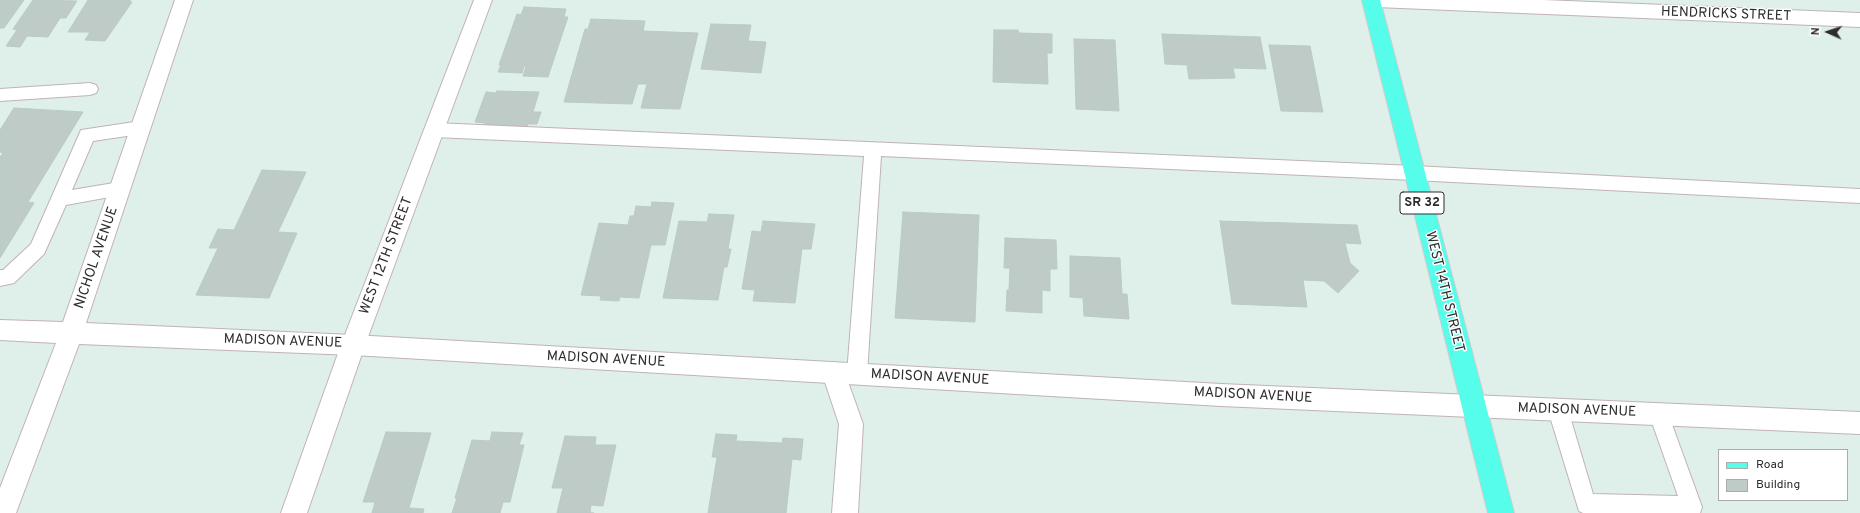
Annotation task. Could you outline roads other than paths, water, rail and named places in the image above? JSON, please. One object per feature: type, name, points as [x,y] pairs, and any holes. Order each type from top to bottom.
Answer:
[{"type":"main road","name":"WEST 14TH STREET","points":[[1371,0],[1501,513]]},
{"type":"street","name":"NICHOL AVENUE","points":[[3,513],[71,333],[184,0]]},
{"type":"street","name":"WEST 12TH STREET","points":[[294,513],[353,345],[483,0]]},
{"type":"street","name":"HENDRICKS STREET","points":[[1376,0],[1860,20]]},
{"type":"street","name":"MADISON AVENUE","points":[[0,330],[353,345],[1221,395],[1860,423]]},
{"type":"street","points":[[844,513],[851,424],[846,373]]},
{"type":"lane","points":[[0,95],[90,89]]},
{"type":"lane","points":[[0,278],[8,277],[38,249],[87,135],[141,128]]},
{"type":"lane","points":[[434,130],[1414,173],[1860,196]]},
{"type":"lane","points":[[846,373],[873,149]]},
{"type":"lane","points":[[60,199],[120,189]]},
{"type":"lane","points":[[1558,410],[1586,504],[1607,509],[1692,506],[1659,414]]}]
